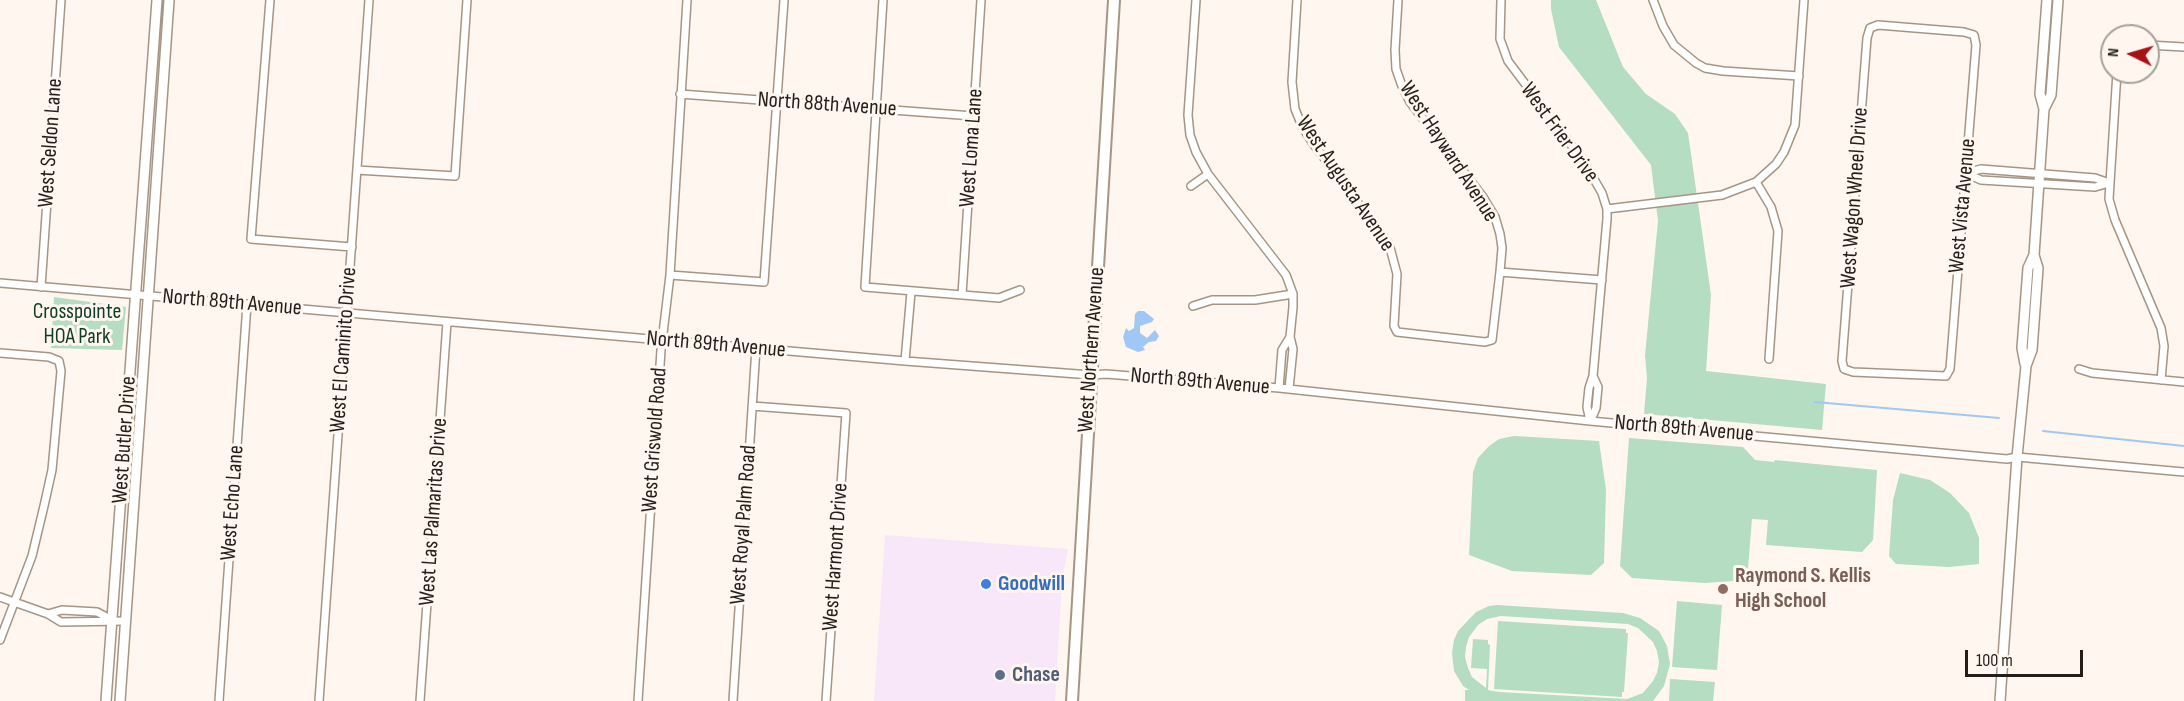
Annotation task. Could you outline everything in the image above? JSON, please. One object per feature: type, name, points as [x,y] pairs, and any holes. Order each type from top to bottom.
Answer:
[{"type":"main road","name":"West Northern Avenue","points":[[1072,701],[1114,0]]},
{"type":"street","name":"West Seldon Lane","points":[[41,287],[61,0]]},
{"type":"street","name":"West Butler Drive","points":[[106,701],[157,0]]},
{"type":"street","name":"West Butler Drive","points":[[120,701],[169,0]]},
{"type":"street","points":[[270,0],[251,239],[352,247]]},
{"type":"street","name":"West El Caminito Drive","points":[[319,701],[369,0]]},
{"type":"street","points":[[357,170],[454,176],[467,0]]},
{"type":"street","name":"West Griswold Road","points":[[638,701],[687,0]]},
{"type":"street","points":[[669,275],[764,282],[784,0]]},
{"type":"street","points":[[883,0],[865,287],[999,298],[1020,290]]},
{"type":"street","name":"West Loma Lane","points":[[962,296],[981,0]]},
{"type":"street","points":[[1196,0],[1188,115],[1190,135],[1208,174],[1286,275],[1293,294],[1290,389]]},
{"type":"street","name":"West Augusta Avenue","points":[[1297,0],[1292,82],[1295,109],[1312,142],[1389,244],[1398,274],[1394,326],[1397,332],[1485,342],[1492,340]]},
{"type":"street","name":"West Hayward Avenue","points":[[1398,0],[1395,50],[1396,69],[1402,86],[1410,102],[1483,197],[1494,217],[1502,248],[1492,340]]},
{"type":"street","name":"West Frier Drive","points":[[1501,0],[1500,39],[1508,61],[1584,162],[1602,193],[1607,209],[1593,376],[1587,407],[1590,421]]},
{"type":"street","points":[[1653,0],[1663,26],[1674,45],[1689,59],[1705,68],[1799,76]]},
{"type":"street","points":[[1607,209],[1722,195],[1756,182],[1776,164],[1791,138],[1797,114],[1804,0]]},
{"type":"street","points":[[2000,701],[2017,456],[2026,366],[2032,350],[2038,268],[2034,255],[2044,109],[2040,94],[2047,0]]},
{"type":"street","points":[[2044,109],[2051,95],[2058,0]]},
{"type":"street","name":"West Wagon Wheel Drive","points":[[1946,376],[1853,372],[1844,369],[1842,361],[1867,38],[1870,28],[1878,25],[1974,35]]},
{"type":"street","name":"West Vista Avenue","points":[[1946,376],[1950,369],[1976,45],[1974,35]]},
{"type":"street","points":[[2160,46],[2184,47]]},
{"type":"street","points":[[2116,84],[2109,199],[2115,220],[2161,328],[2164,346],[2161,380]]},
{"type":"street","name":"North 88th Avenue","points":[[680,94],[974,116]]},
{"type":"street","points":[[1965,173],[1981,180],[2039,178],[2095,187],[2109,183]]},
{"type":"street","points":[[1191,186],[1208,174]]},
{"type":"street","points":[[1756,182],[1771,207],[1778,231],[1769,359]]},
{"type":"street","points":[[1500,272],[1602,280]]},
{"type":"street","name":"North 89th Avenue","points":[[0,283],[905,361],[1279,388],[1590,421],[2007,459],[2017,456],[2184,472]]},
{"type":"street","points":[[905,361],[911,292]]},
{"type":"street","points":[[1193,306],[1212,300],[1255,300],[1293,294]]},
{"type":"street","name":"West Echo Lane","points":[[219,701],[247,304]]},
{"type":"street","name":"West Las Palmaritas Drive","points":[[420,701],[447,322]]},
{"type":"street","points":[[1279,388],[1282,350],[1290,337]]},
{"type":"street","name":"West Royal Palm Road","points":[[733,701],[756,348]]},
{"type":"street","points":[[0,353],[49,357],[59,361],[61,371],[52,470],[32,556],[0,639]]},
{"type":"street","points":[[2079,369],[2092,373],[2184,382]]},
{"type":"street","name":"West Harmont Drive","points":[[752,406],[846,413],[826,701]]},
{"type":"street","points":[[0,597],[48,614],[61,622],[126,621]]},
{"type":"street","points":[[48,614],[62,610],[97,612],[112,620]]},
{"type":"street","points":[[73,622],[74,611]]},
{"type":"shaded area","points":[[885,535],[1068,549],[1062,582],[1055,701],[874,701]]},
{"type":"green space","points":[[1551,0],[1596,0],[1623,67],[1646,94],[1675,114],[1688,133],[1711,295],[1706,371],[1826,384],[1822,430],[1644,414],[1647,378],[1645,355],[1658,221],[1651,165],[1559,47]]},
{"type":"green space","name":"Crosspointe HOA Park","points":[[54,297],[126,307],[122,350],[51,348]]},
{"type":"green space","points":[[1514,436],[1599,441],[1606,490],[1604,563],[1591,575],[1512,571],[1469,555],[1473,472],[1478,458],[1499,439]]},
{"type":"green space","points":[[1629,438],[1743,447],[1755,460],[1877,470],[1873,540],[1862,552],[1766,545],[1768,520],[1752,519],[1747,580],[1705,583],[1632,578],[1620,566]]},
{"type":"green space","points":[[1900,473],[1930,480],[1950,493],[1969,513],[1979,538],[1979,564],[1949,567],[1896,564],[1889,556],[1893,500]]},
{"type":"green space","points":[[1677,601],[1722,605],[1717,670],[1672,667]]},
{"type":"green space","points":[[1489,606],[1623,613],[1640,618],[1659,631],[1667,646],[1670,664],[1664,686],[1653,701],[1465,701],[1465,690],[1469,690],[1463,686],[1454,671],[1452,653],[1454,640],[1458,631],[1476,612]],"holes":[[[1501,616],[1628,624],[1638,628],[1653,642],[1659,662],[1653,681],[1643,693],[1627,699],[1488,690],[1490,645],[1488,640],[1473,639],[1471,668],[1487,669],[1486,688],[1472,677],[1465,657],[1469,637],[1478,625],[1487,619]]]},
{"type":"green space","points":[[1498,621],[1626,629],[1628,633],[1622,697],[1494,689]]},
{"type":"green space","points":[[1670,679],[1715,682],[1713,701],[1669,701]]},
{"type":"water","points":[[1138,311],[1144,311],[1154,319],[1140,326],[1140,333],[1147,338],[1155,330],[1159,336],[1156,341],[1149,342],[1143,347],[1145,350],[1138,352],[1126,347],[1123,337],[1126,328],[1129,331],[1134,328],[1135,314]]},
{"type":"waterway","points":[[1815,402],[1999,418]]},
{"type":"waterway","points":[[2043,431],[2184,446]]},
{"type":"place","name":"Goodwill","points":[[986,584]]},
{"type":"place","name":"Raymond S. Kellis High School","points":[[1723,589]]},
{"type":"place","name":"Chase","points":[[1000,675]]}]
